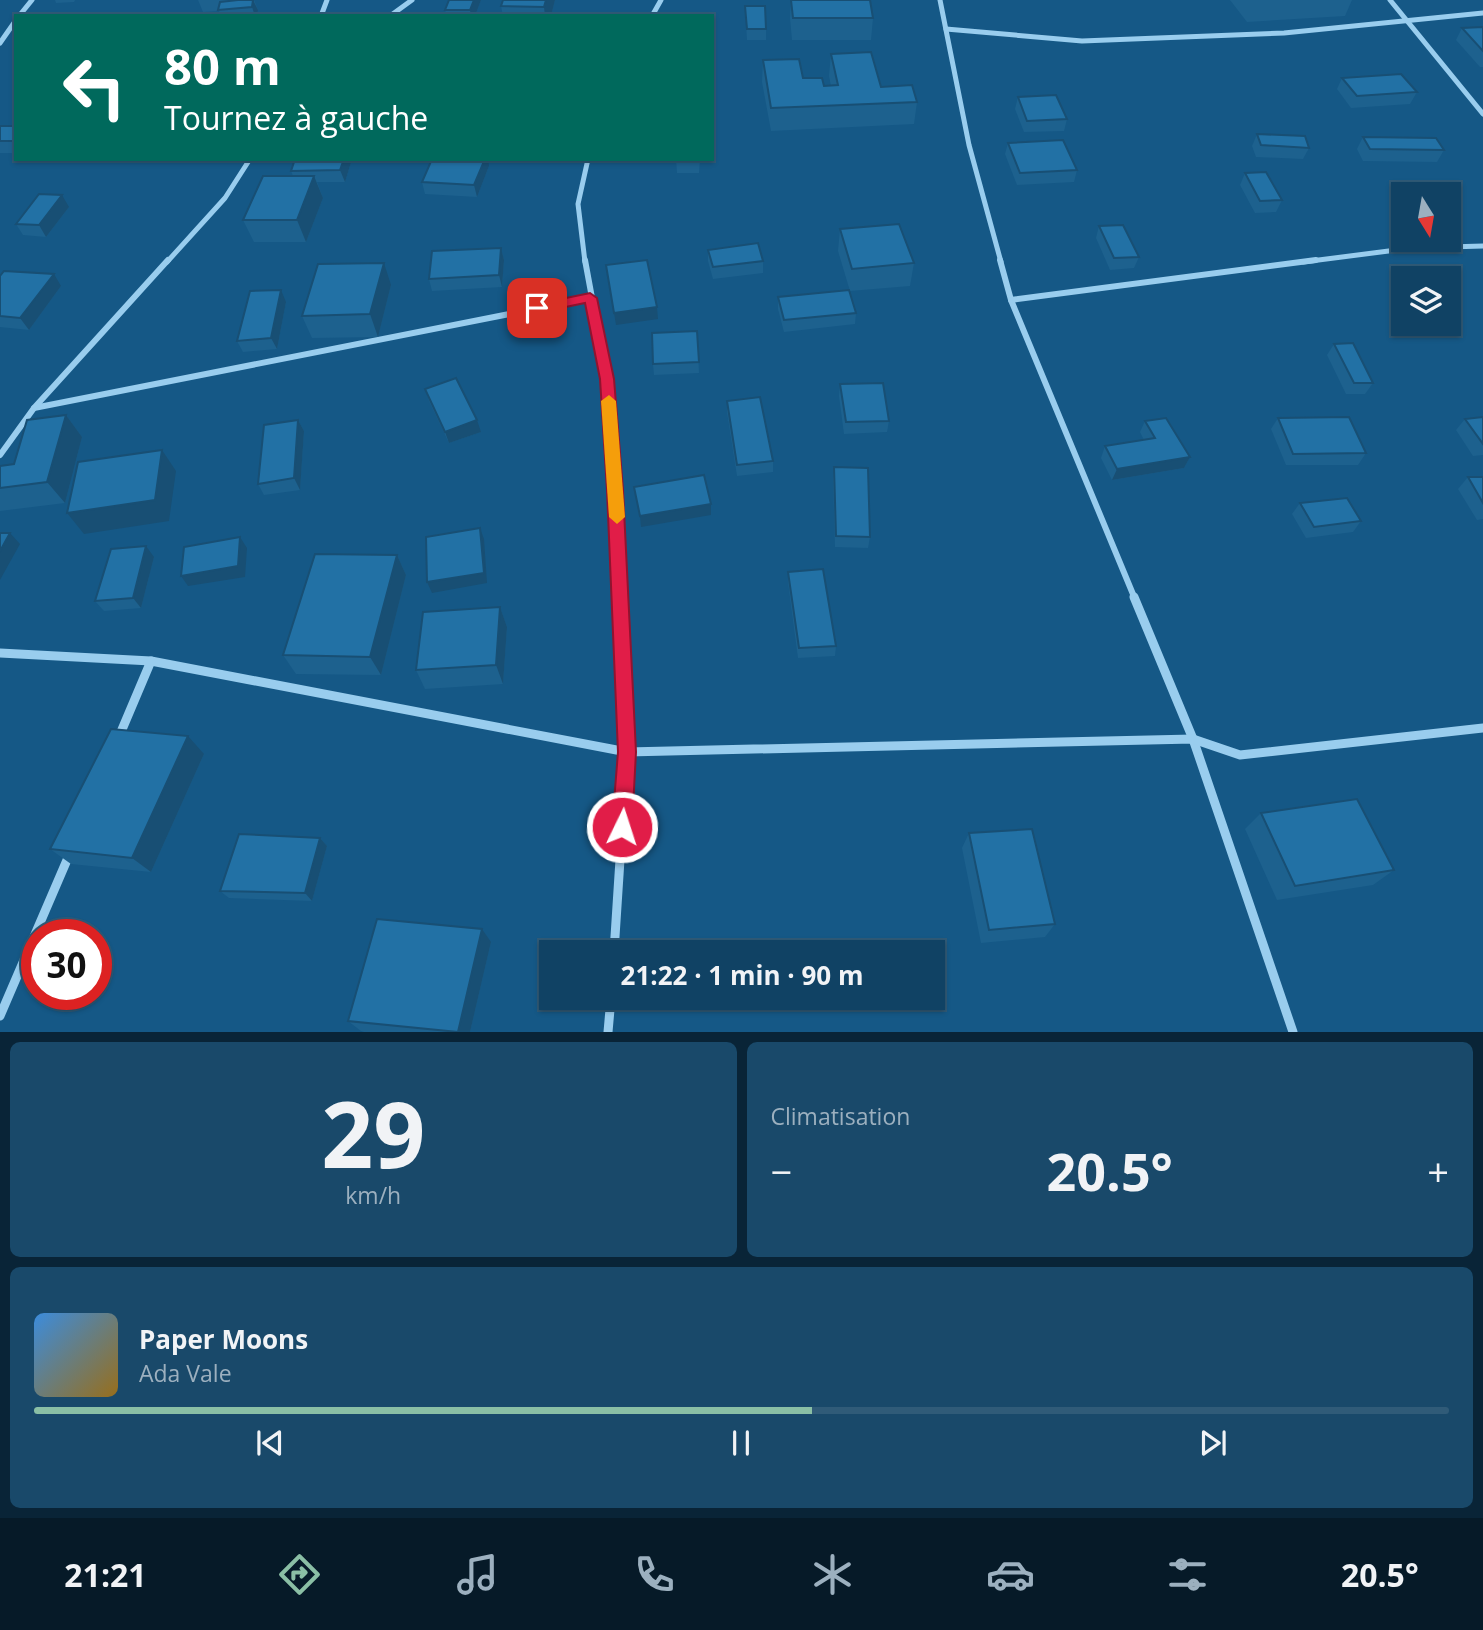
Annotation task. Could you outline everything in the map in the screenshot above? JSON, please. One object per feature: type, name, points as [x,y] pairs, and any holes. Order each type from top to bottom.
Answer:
[{"type":"street","points":[[21,14],[32,0]]},
{"type":"street","points":[[393,14],[412,0]]},
{"type":"street","points":[[940,0],[969,145],[1011,300],[1193,739],[1293,1031]]},
{"type":"street","points":[[1390,0],[1483,114]]},
{"type":"street","points":[[946,29],[1082,41],[1284,33],[1483,13]]},
{"type":"street","points":[[0,43],[14,23]]},
{"type":"street","points":[[0,455],[34,408],[225,198],[249,161]]},
{"type":"street","points":[[588,161],[578,204],[590,298],[607,379],[627,752],[615,940]]},
{"type":"street","points":[[1011,300],[1412,248],[1483,246]]},
{"type":"street","points":[[34,408],[590,298]]},
{"type":"street","points":[[0,653],[151,661],[627,752],[1193,739],[1240,755],[1483,728]]},
{"type":"street","points":[[113,750],[151,661]]},
{"type":"street","points":[[0,1016],[76,839]]},
{"type":"street","points":[[608,1031],[610,1010]]},
{"type":"building","points":[[253,0],[252,7],[218,10],[220,2]]},
{"type":"building","points":[[449,0],[474,0],[470,10],[445,10]]},
{"type":"building","points":[[503,0],[546,0],[544,7],[501,6]]},
{"type":"building","points":[[791,0],[870,0],[873,18],[793,18]]},
{"type":"building","points":[[745,6],[765,6],[766,29],[747,29]]},
{"type":"building","points":[[1483,27],[1483,51],[1462,28]]},
{"type":"building","points":[[871,52],[881,87],[912,85],[917,102],[771,108],[763,60],[799,59],[803,78],[822,78],[824,86],[838,85],[831,54]]},
{"type":"building","points":[[1401,74],[1417,92],[1357,96],[1342,78]]},
{"type":"building","points":[[1056,95],[1067,119],[1027,121],[1018,97]]},
{"type":"building","points":[[0,126],[14,126],[14,141],[0,141]]},
{"type":"building","points":[[1257,134],[1305,136],[1309,148],[1261,145]]},
{"type":"building","points":[[1363,137],[1436,138],[1444,150],[1370,149]]},
{"type":"building","points":[[1063,140],[1077,170],[1020,173],[1008,143]]},
{"type":"building","points":[[294,161],[343,161],[340,170],[291,171]]},
{"type":"building","points":[[431,161],[484,161],[474,185],[422,182]]},
{"type":"building","points":[[1266,172],[1282,200],[1260,201],[1245,173]]},
{"type":"building","points":[[263,176],[314,176],[297,220],[243,220]]},
{"type":"building","points":[[39,194],[62,195],[39,225],[16,224]]},
{"type":"building","points":[[899,224],[914,263],[852,269],[840,229]]},
{"type":"building","points":[[1123,225],[1139,257],[1114,258],[1099,226]]},
{"type":"building","points":[[758,243],[763,261],[713,267],[708,250]]},
{"type":"building","points":[[501,248],[499,275],[429,279],[432,251]]},
{"type":"building","points":[[647,260],[657,307],[614,313],[606,265]]},
{"type":"building","points":[[384,263],[370,314],[302,316],[318,264]]},
{"type":"building","points":[[4,271],[54,274],[20,318],[0,316],[0,276]]},
{"type":"building","points":[[281,290],[271,338],[237,341],[250,291]]},
{"type":"building","points":[[849,290],[856,313],[784,320],[778,297]]},
{"type":"building","points":[[697,331],[699,362],[653,364],[652,333]]},
{"type":"building","points":[[1353,343],[1373,383],[1354,383],[1334,344]]},
{"type":"building","points":[[456,378],[477,420],[445,432],[425,389]]},
{"type":"building","points":[[883,383],[889,421],[846,422],[840,384]]},
{"type":"building","points":[[760,397],[773,461],[737,465],[727,401]]},
{"type":"building","points":[[66,415],[47,482],[0,488],[0,466],[14,464],[27,420]]},
{"type":"building","points":[[1349,417],[1366,453],[1293,454],[1278,418]]},
{"type":"building","points":[[1483,417],[1483,444],[1465,419]]},
{"type":"building","points":[[1166,418],[1190,457],[1117,469],[1105,446],[1155,438],[1145,421]]},
{"type":"building","points":[[298,420],[294,478],[258,484],[264,425]]},
{"type":"building","points":[[162,450],[155,500],[67,513],[78,462]]},
{"type":"building","points":[[834,467],[868,468],[870,537],[836,536]]},
{"type":"building","points":[[704,475],[711,504],[640,516],[634,487]]},
{"type":"building","points":[[1468,477],[1483,477],[1483,503]]},
{"type":"building","points":[[1347,498],[1361,521],[1314,527],[1300,503]]},
{"type":"building","points":[[480,528],[484,573],[427,582],[426,537]]},
{"type":"building","points":[[0,533],[10,533],[0,551]]},
{"type":"building","points":[[240,537],[238,566],[181,576],[184,547]]},
{"type":"building","points":[[146,546],[133,598],[95,601],[111,549]]},
{"type":"building","points":[[315,554],[397,555],[370,657],[283,655]]},
{"type":"building","points":[[823,569],[836,646],[799,648],[788,572]]},
{"type":"building","points":[[500,607],[496,665],[416,670],[423,612]]},
{"type":"building","points":[[111,729],[188,736],[132,858],[50,849]]},
{"type":"building","points":[[1357,799],[1394,870],[1295,886],[1261,813]]},
{"type":"building","points":[[1032,829],[1055,924],[989,930],[969,833]]},
{"type":"building","points":[[239,834],[320,838],[305,893],[220,891]]},
{"type":"building","points":[[377,919],[482,929],[458,1032],[348,1021]]},
{"type":"slow traffic","points":[[609,401],[617,517]]},
{"type":"route","points":[[537,308],[590,298],[607,379],[627,752],[622,827]]}]
